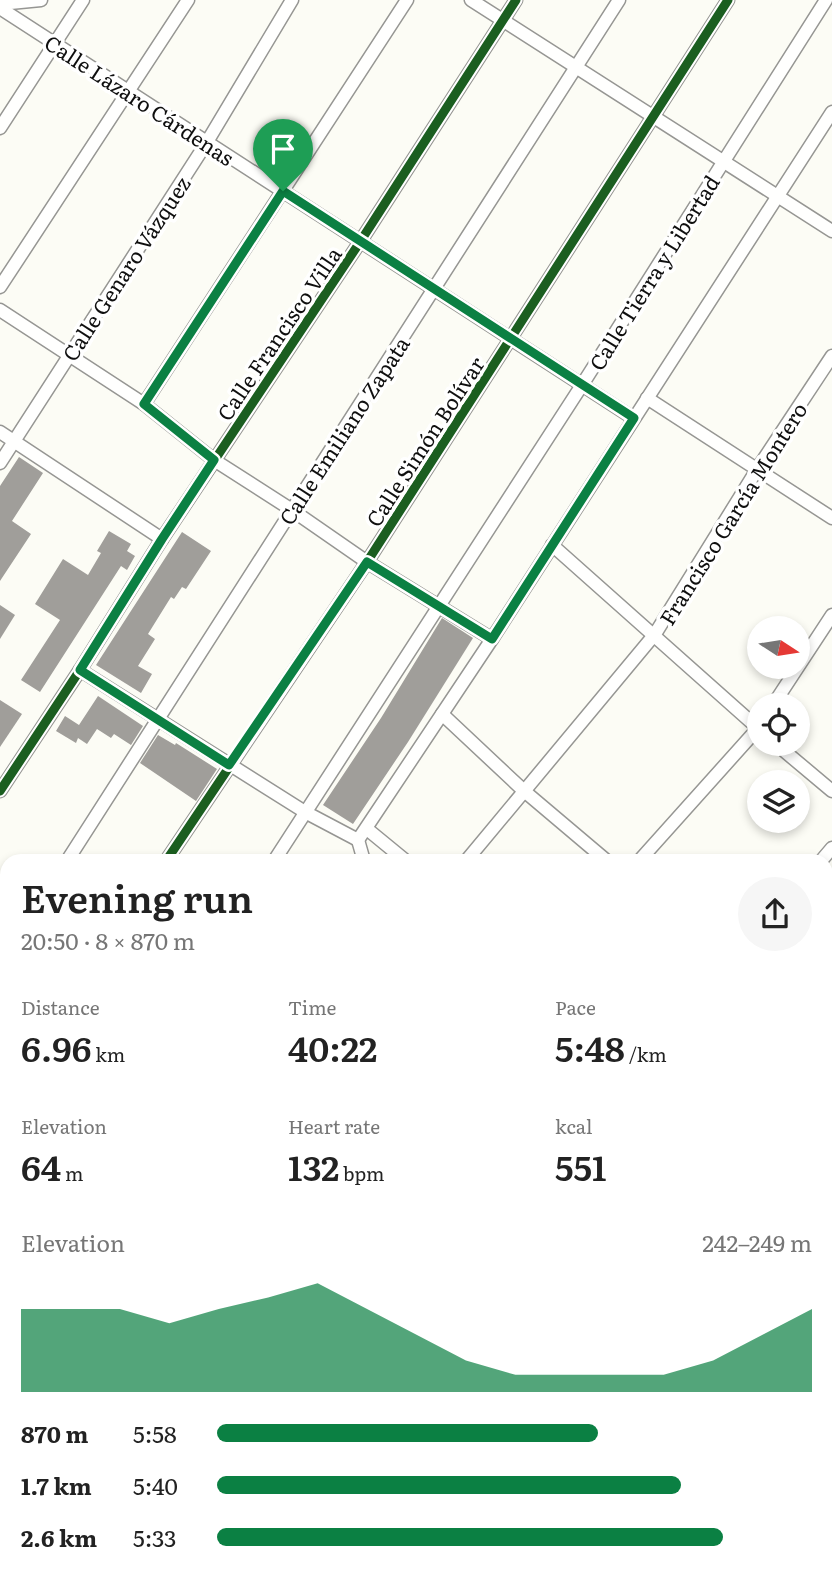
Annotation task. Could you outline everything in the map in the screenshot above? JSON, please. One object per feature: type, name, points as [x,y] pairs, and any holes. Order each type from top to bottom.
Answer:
[{"type":"street","points":[[0,6],[41,0]]},
{"type":"street","points":[[0,128],[83,0]]},
{"type":"street","points":[[0,287],[188,0]]},
{"type":"street","name":"Calle Genaro Vázquez","points":[[0,463],[207,142],[292,0]]},
{"type":"street","points":[[144,404],[407,0]]},
{"type":"street","points":[[471,0],[832,231]]},
{"type":"street","name":"Calle Francisco Villa","points":[[0,791],[516,0]]},
{"type":"street","name":"Calle Emiliano Zapata","points":[[71,854],[619,0]]},
{"type":"street","name":"Calle Simón Bolívar","points":[[171,854],[367,562],[728,0]]},
{"type":"street","name":"Calle Tierra y Libertad","points":[[278,854],[582,385],[826,0]]},
{"type":"street","name":"Calle Lázaro Cárdenas","points":[[0,6],[634,418]]},
{"type":"street","points":[[358,840],[492,639],[832,112]]},
{"type":"street","points":[[0,310],[144,404],[214,460],[367,562],[492,639]]},
{"type":"street","name":"Francisco García Montero","points":[[472,854],[655,634],[758,468],[832,356]]},
{"type":"street","points":[[647,398],[832,518]]},
{"type":"street","points":[[0,432],[162,539]]},
{"type":"street","points":[[552,545],[747,717]]},
{"type":"street","points":[[781,693],[832,615]]},
{"type":"street","points":[[80,670],[305,812],[358,840],[362,854]]},
{"type":"street","points":[[442,714],[523,790],[599,854]]},
{"type":"street","points":[[645,854],[747,741]]},
{"type":"street","points":[[790,756],[832,791]]},
{"type":"street","points":[[367,829],[397,854]]},
{"type":"building","points":[[19,457],[43,473],[12,521],[31,534],[0,581],[0,486]]},
{"type":"building","points":[[109,531],[131,544],[127,551],[135,556],[127,570],[121,566],[40,692],[21,680],[60,620],[35,604],[63,559],[88,575],[101,553],[97,551]]},
{"type":"building","points":[[182,532],[211,551],[186,589],[182,587],[174,599],[171,597],[148,634],[155,639],[138,666],[152,674],[141,693],[96,665]]},
{"type":"building","points":[[0,605],[15,615],[0,639]]},
{"type":"building","points":[[442,618],[473,638],[353,824],[323,805],[381,718]]},
{"type":"building","points":[[98,696],[143,726],[131,745],[114,734],[111,738],[97,729],[87,744],[78,738],[76,743],[56,731],[65,716],[79,725]]},
{"type":"building","points":[[0,700],[22,714],[0,747]]},
{"type":"building","points":[[158,735],[217,769],[196,801],[140,763]]},
{"type":"cycle path","points":[[0,791],[516,0]]},
{"type":"cycle path","points":[[171,854],[367,562],[728,0]]},
{"type":"route","points":[[283,191],[634,418],[492,639],[367,562],[229,765],[80,670],[214,460],[144,404],[283,191]]}]
